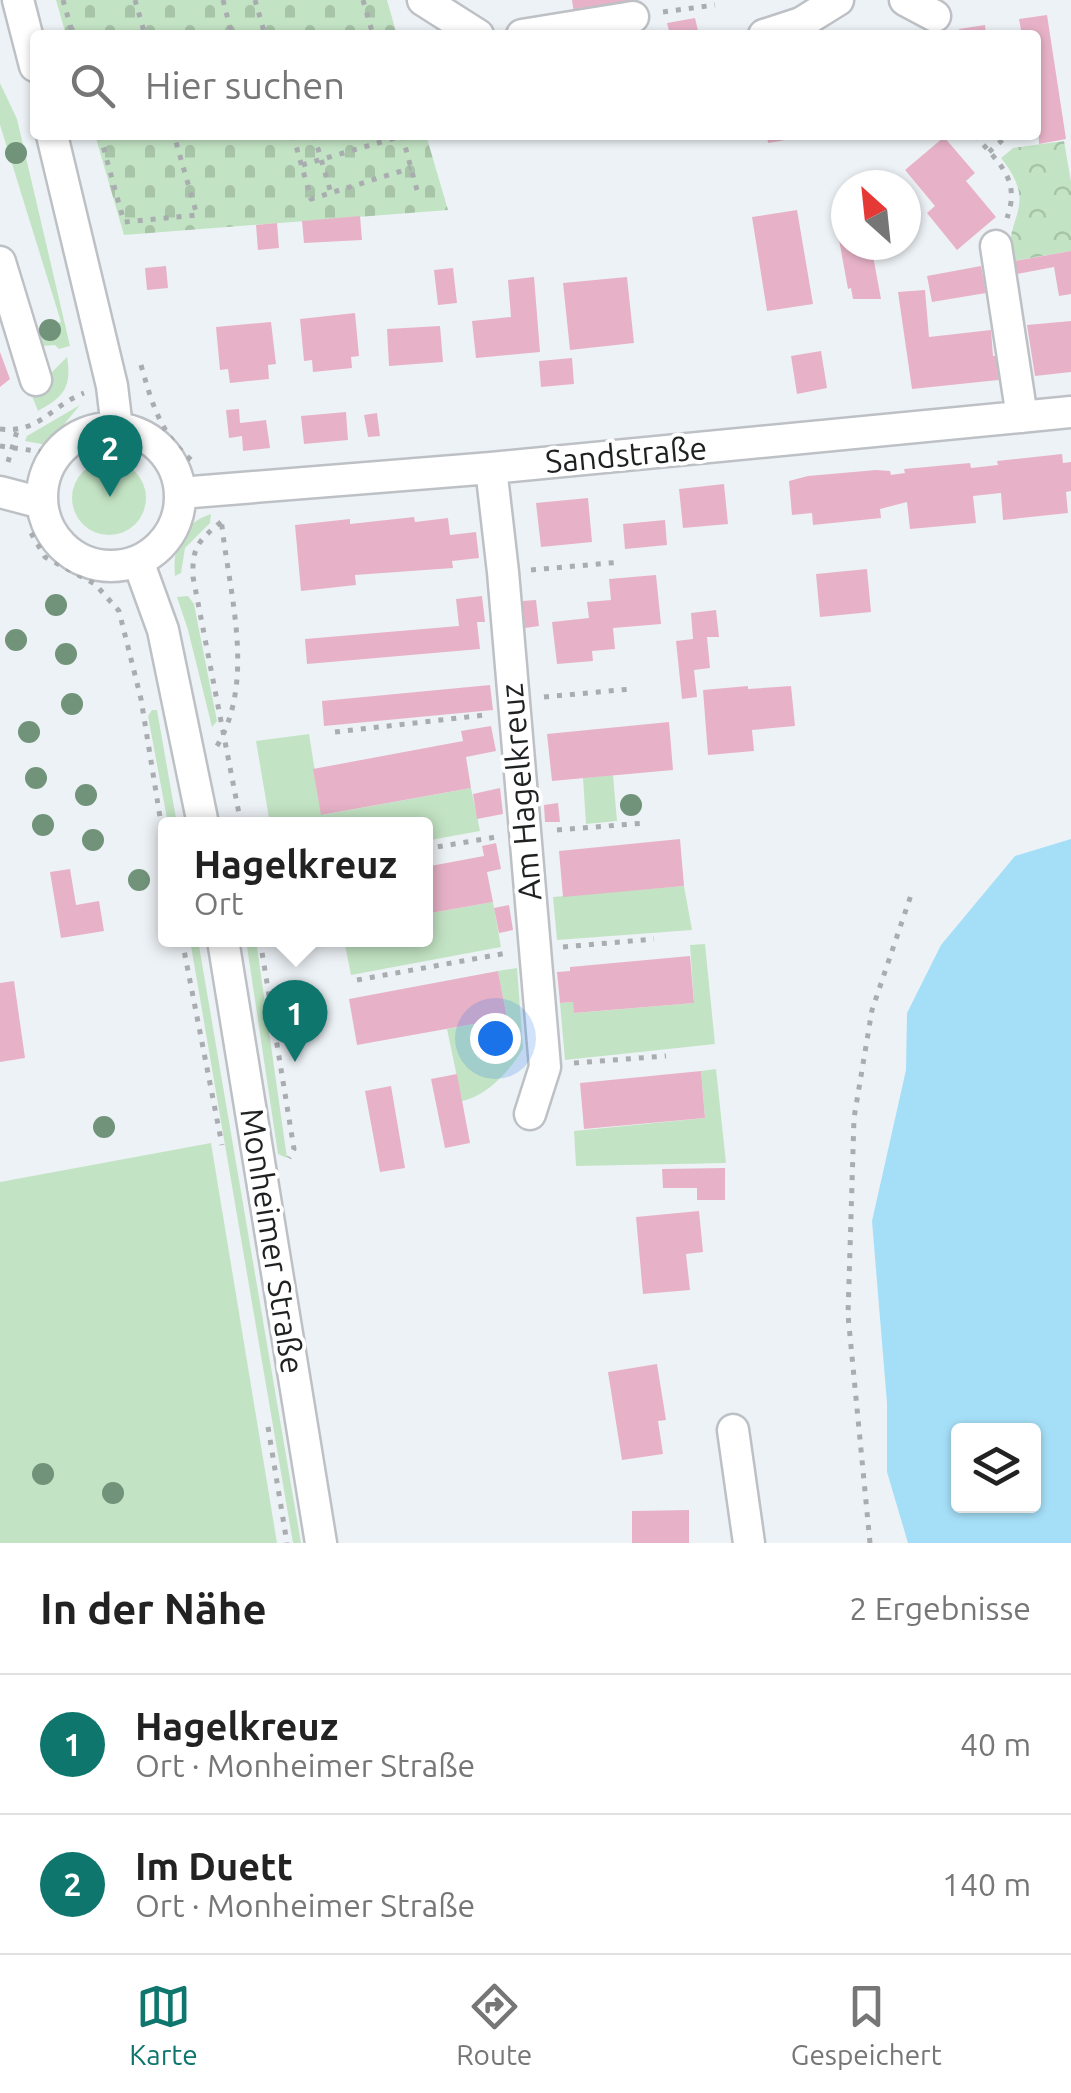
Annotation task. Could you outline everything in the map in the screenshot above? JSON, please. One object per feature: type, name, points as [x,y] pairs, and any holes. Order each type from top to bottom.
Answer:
[{"type":"street","points":[[18,0],[30,47]]},
{"type":"street","points":[[423,0],[470,30]]},
{"type":"street","points":[[779,30],[801,23],[838,0]]},
{"type":"street","points":[[906,0],[935,16]]},
{"type":"street","points":[[553,30],[633,17]]},
{"type":"street","points":[[53,140],[112,386],[117,428]]},
{"type":"street","points":[[996,246],[1022,417]]},
{"type":"street","points":[[0,262],[36,380]]},
{"type":"street","name":"Sandstraße","points":[[180,494],[1071,412]]},
{"type":"street","points":[[0,492],[33,514],[66,550],[100,566],[138,561],[165,540],[179,510],[180,494],[171,462],[148,438],[117,428],[98,429],[80,435],[57,454],[46,473],[33,514]]},
{"type":"street","name":"Am Hagelkreuz","points":[[490,468],[503,572],[545,1067],[530,1114]]},
{"type":"street","points":[[138,561],[163,630],[202,817]]},
{"type":"street","name":"Monheimer Straße","points":[[224,947],[321,1543]]},
{"type":"street","points":[[733,1430],[749,1543]]},
{"type":"path","points":[[63,0],[72,30]]},
{"type":"path","points":[[135,0],[144,30]]},
{"type":"path","points":[[223,0],[231,30]]},
{"type":"path","points":[[255,0],[264,30]]},
{"type":"path","points":[[363,0],[372,30]]},
{"type":"path","points":[[633,17],[715,5]]},
{"type":"path","points":[[101,140],[124,222],[197,215],[175,140]]},
{"type":"path","points":[[295,140],[312,199],[411,168]]},
{"type":"path","points":[[316,140],[332,192]]},
{"type":"path","points":[[302,164],[385,140]]},
{"type":"path","points":[[403,140],[417,190]]},
{"type":"path","points":[[979,140],[1010,180],[1014,192],[996,246]]},
{"type":"path","points":[[989,152],[1002,140]]},
{"type":"path","points":[[145,379],[161,427],[180,452],[198,466]]},
{"type":"path","points":[[0,429],[17,431],[34,424],[78,394]]},
{"type":"path","points":[[0,446],[57,454]]},
{"type":"path","points":[[33,514],[44,556],[95,584],[119,611],[141,699],[160,817]]},
{"type":"path","points":[[225,733],[240,664],[221,522],[192,553],[240,817]]},
{"type":"path","points":[[503,572],[622,562]]},
{"type":"path","points":[[335,732],[631,689]]},
{"type":"path","points":[[433,848],[523,832],[646,822]]},
{"type":"path","points":[[870,1543],[848,1315],[854,1118],[872,1010],[911,895]]},
{"type":"path","points":[[358,980],[534,949],[654,939]]},
{"type":"path","points":[[183,947],[226,1162]]},
{"type":"path","points":[[571,1063],[666,1056]]},
{"type":"path","points":[[265,1409],[286,1543]]},
{"type":"green space","points":[[56,0],[387,0],[396,30],[65,30]]},
{"type":"green space","points":[[0,83],[17,119],[70,346],[59,349],[37,342],[34,330],[61,322],[0,125]]},
{"type":"green space","points":[[96,140],[427,140],[448,210],[124,235]]},
{"type":"green space","points":[[1064,141],[1071,182],[1071,251],[1008,262],[1019,198],[1018,187],[1001,158],[1013,148]]},
{"type":"green space","points":[[67,357],[64,390],[38,411],[32,396],[52,387],[50,374]]},
{"type":"green space","points":[[80,405],[47,445],[25,441],[27,436]]},
{"type":"green space","points":[[109,461],[135,472],[146,498],[135,524],[109,535],[83,524],[72,498],[83,472]]},
{"type":"green space","points":[[211,514],[210,523],[185,548],[181,573],[175,576],[175,556],[181,538],[193,524]]},
{"type":"green space","points":[[188,596],[194,604],[217,721],[212,727],[177,597]]},
{"type":"green space","points":[[157,710],[176,817],[167,817],[148,716]]},
{"type":"green space","points":[[309,734],[322,815],[471,788],[480,831],[433,840],[433,817],[269,817],[256,741]]},
{"type":"green space","points":[[613,775],[617,821],[586,824],[583,778]]},
{"type":"green space","points":[[684,886],[692,930],[557,940],[553,897]]},
{"type":"green space","points":[[493,902],[501,947],[351,975],[345,947],[433,947],[433,913]]},
{"type":"green space","points":[[705,944],[715,1044],[565,1060],[560,1003],[573,1002],[575,1013],[694,1003],[690,945]]},
{"type":"green space","points":[[191,947],[199,947],[301,1543],[293,1543]]},
{"type":"green space","points":[[247,947],[257,947],[287,1158],[278,1154]]},
{"type":"green space","points":[[517,968],[523,1048],[497,1081],[462,1101],[447,1029],[507,1018],[498,971]]},
{"type":"green space","points":[[716,1069],[726,1163],[576,1166],[574,1131],[705,1118],[701,1071]]},
{"type":"green space","points":[[211,1143],[277,1543],[0,1543],[0,1182]]},
{"type":"water","points":[[1071,839],[1071,1543],[908,1543],[887,1472],[887,1403],[872,1221],[906,1070],[907,1013],[941,945],[1015,856]]},
{"type":"building","points":[[572,0],[629,0],[630,4],[574,14]]},
{"type":"building","points":[[1047,15],[1066,139],[1039,144],[1041,30],[1021,30],[1019,19]]},
{"type":"building","points":[[695,18],[698,30],[669,30],[667,23]]},
{"type":"building","points":[[985,25],[986,30],[959,30]]},
{"type":"building","points":[[940,140],[947,140],[975,173],[966,181],[996,217],[957,250],[927,213],[935,206],[921,189],[921,170],[905,170]]},
{"type":"building","points":[[797,210],[813,304],[767,311],[752,217]]},
{"type":"building","points":[[360,216],[362,240],[304,243],[302,221]]},
{"type":"building","points":[[277,223],[279,248],[258,250],[256,225]]},
{"type":"building","points":[[1071,251],[1071,294],[1059,296],[1054,267],[1017,274],[1014,261]]},
{"type":"building","points":[[843,260],[874,260],[881,299],[853,299],[851,288],[848,289]]},
{"type":"building","points":[[166,266],[168,288],[147,290],[145,268]]},
{"type":"building","points":[[981,266],[986,293],[932,302],[927,276]]},
{"type":"building","points":[[453,268],[457,303],[438,305],[434,270]]},
{"type":"building","points":[[534,277],[540,352],[476,358],[472,321],[511,317],[508,280]]},
{"type":"building","points":[[627,277],[634,343],[570,350],[563,283]]},
{"type":"building","points":[[925,290],[929,337],[991,330],[993,356],[1006,355],[1008,379],[912,389],[898,292]]},
{"type":"building","points":[[355,313],[359,356],[351,357],[352,368],[313,372],[312,360],[304,361],[300,319]]},
{"type":"building","points":[[1071,321],[1071,372],[1035,376],[1027,325]]},
{"type":"building","points":[[271,322],[276,364],[268,365],[269,379],[230,383],[228,369],[220,370],[216,327]]},
{"type":"building","points":[[440,326],[443,362],[389,366],[387,329]]},
{"type":"building","points":[[821,351],[827,388],[797,394],[791,356]]},
{"type":"building","points":[[0,352],[10,379],[0,387]]},
{"type":"building","points":[[572,358],[574,384],[541,387],[539,361]]},
{"type":"building","points":[[239,409],[240,423],[266,420],[270,448],[243,451],[242,436],[229,438],[226,410]]},
{"type":"building","points":[[346,412],[348,440],[304,444],[301,416]]},
{"type":"building","points":[[377,413],[380,436],[368,437],[364,415]]},
{"type":"building","points":[[1062,454],[1063,463],[1071,462],[1071,491],[1066,492],[1068,513],[1003,520],[1001,493],[973,496],[976,523],[910,529],[907,502],[880,509],[881,518],[813,525],[812,513],[792,515],[789,481],[808,476],[876,470],[890,471],[891,475],[905,473],[904,469],[970,463],[971,468]]},
{"type":"building","points":[[724,484],[728,524],[683,528],[679,489]]},
{"type":"building","points":[[588,498],[592,542],[541,547],[536,503]]},
{"type":"building","points":[[414,517],[415,522],[448,518],[450,535],[476,532],[479,558],[452,561],[453,568],[355,575],[356,585],[301,591],[295,525]]},
{"type":"building","points":[[665,520],[667,545],[625,549],[623,524]]},
{"type":"building","points":[[867,569],[871,612],[820,617],[816,574]]},
{"type":"building","points":[[656,575],[661,624],[613,628],[615,649],[592,651],[593,661],[557,664],[552,622],[589,618],[587,602],[611,600],[609,579]]},
{"type":"building","points":[[482,596],[485,622],[477,622],[480,649],[307,664],[305,639],[459,626],[456,599]]},
{"type":"building","points":[[536,600],[539,626],[525,628],[522,601]]},
{"type":"building","points":[[716,610],[719,637],[707,637],[710,668],[694,670],[697,697],[682,699],[676,641],[693,639],[691,613]]},
{"type":"building","points":[[490,685],[493,710],[324,726],[322,701]]},
{"type":"building","points":[[791,686],[795,726],[752,730],[754,751],[708,755],[703,690]]},
{"type":"building","points":[[669,722],[673,770],[552,781],[547,734]]},
{"type":"building","points":[[491,726],[496,751],[466,757],[471,788],[321,815],[313,769],[463,741],[461,731]]},
{"type":"building","points":[[500,788],[503,814],[477,819],[473,794]]},
{"type":"building","points":[[558,803],[560,822],[545,822],[544,805]]},
{"type":"building","points":[[680,839],[684,886],[563,897],[559,851]]},
{"type":"building","points":[[496,843],[501,869],[487,872],[493,902],[433,913],[433,866],[484,856],[482,846]]},
{"type":"building","points":[[70,869],[76,905],[99,901],[104,931],[61,938],[50,872]]},
{"type":"building","points":[[509,905],[513,930],[499,933],[494,908]]},
{"type":"building","points":[[690,956],[694,1003],[574,1013],[573,1002],[560,1003],[557,972],[570,971],[570,967]]},
{"type":"building","points":[[498,971],[507,1018],[357,1045],[349,999]]},
{"type":"building","points":[[14,981],[25,1058],[0,1062],[0,983]]},
{"type":"building","points":[[701,1071],[705,1118],[584,1129],[580,1083]]},
{"type":"building","points":[[457,1074],[470,1143],[445,1148],[431,1079]]},
{"type":"building","points":[[391,1086],[405,1168],[380,1172],[365,1091]]},
{"type":"building","points":[[725,1168],[725,1200],[697,1200],[697,1188],[663,1188],[662,1169]]},
{"type":"building","points":[[699,1211],[703,1252],[686,1254],[690,1290],[643,1294],[636,1217]]},
{"type":"building","points":[[657,1364],[666,1420],[658,1421],[663,1454],[622,1460],[608,1372]]},
{"type":"building","points":[[689,1510],[689,1543],[632,1543],[632,1511]]},
{"type":"place","name":"Im Duett","points":[[110,497]]},
{"type":"place","name":"Hagelkreuz","points":[[295,1062]]}]
